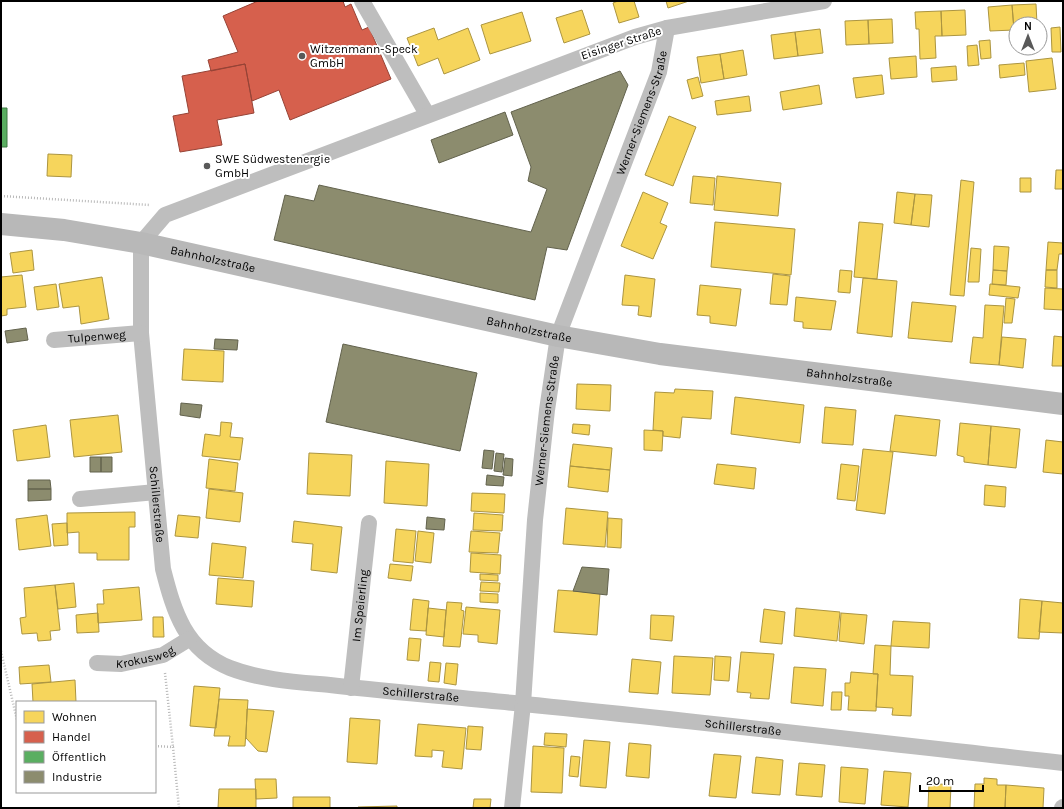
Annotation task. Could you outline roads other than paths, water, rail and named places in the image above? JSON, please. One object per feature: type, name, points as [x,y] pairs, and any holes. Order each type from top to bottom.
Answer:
[{"type":"street","points":[[362,1],[427,114]]},
{"type":"street","name":"Eisinger Straße","points":[[141,243],[165,215],[427,114],[635,37],[667,28],[824,1]]},
{"type":"street","name":"Werner-Siemens-Straße","points":[[512,808],[523,704],[535,520],[547,410],[558,336],[659,72],[667,28]]},
{"type":"street","name":"Bahnholzstraße","points":[[1,224],[64,230],[141,243],[558,336],[660,354],[1063,404]]},
{"type":"street","name":"Schillerstraße","points":[[141,243],[141,333],[163,569],[177,617],[189,639],[207,655],[230,668],[274,679],[352,688],[523,704],[1063,763]]},
{"type":"street","name":"Tulpenweg","points":[[54,340],[141,333]]},
{"type":"street","points":[[80,499],[156,492]]},
{"type":"street","name":"Im Speierling","points":[[352,688],[369,523]]},
{"type":"street","name":"Krokusweg","points":[[97,663],[121,664],[162,655],[189,639]]},
{"type":"place","name":"Witzenmann-Speck GmbH","points":[[302,56]]},
{"type":"place","name":"SWE Südwestenergie GmbH","points":[[207,166]]}]
